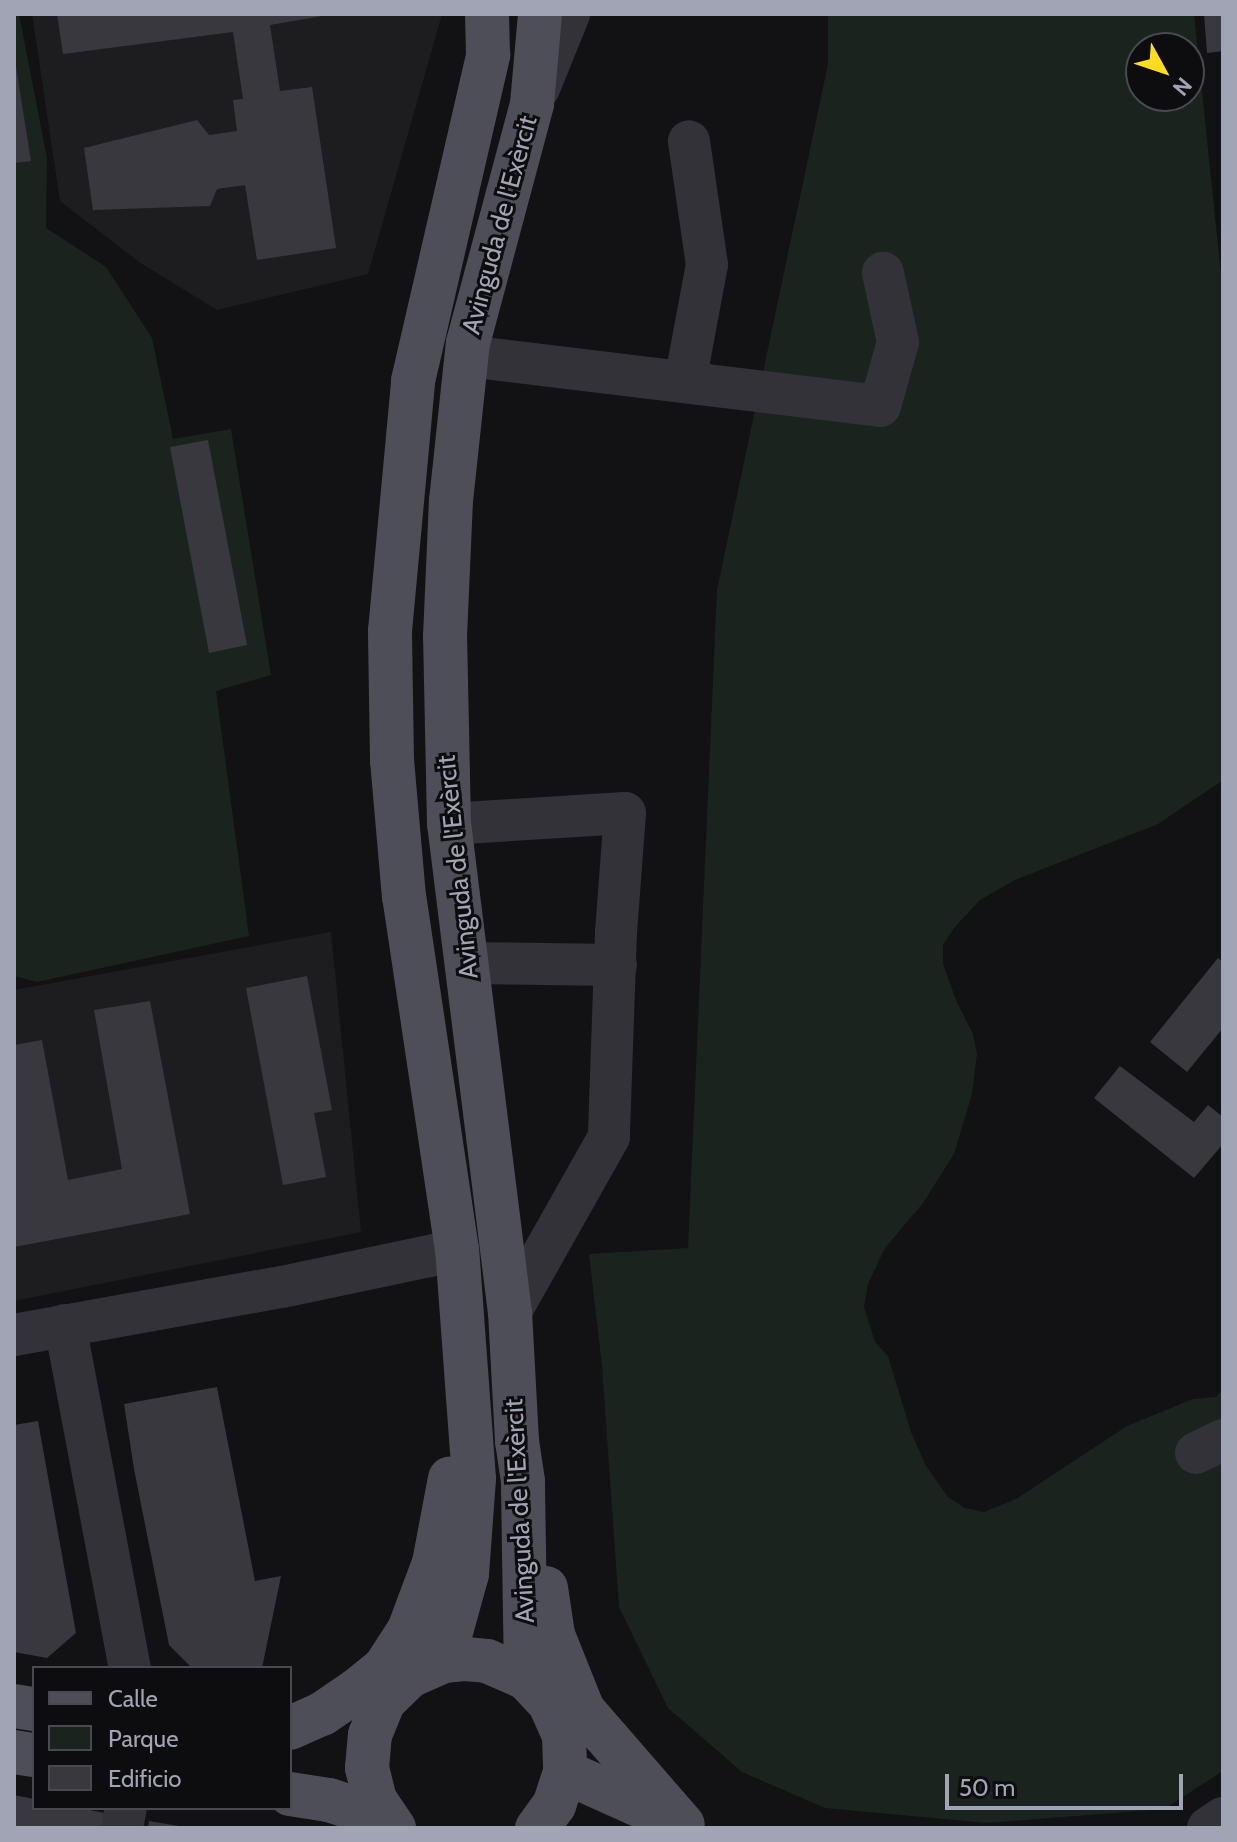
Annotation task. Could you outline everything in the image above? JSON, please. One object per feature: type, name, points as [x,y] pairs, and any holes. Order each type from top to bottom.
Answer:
[{"type":"main road","name":"Avinguda de l'Exèrcit","points":[[443,1661],[467,1574],[474,1479],[457,1250],[404,897],[392,761],[390,631],[413,381],[485,69],[487,14]]},
{"type":"main road","name":"Avinguda de l'Exèrcit","points":[[526,1678],[523,1481],[510,1313],[449,824],[445,637],[451,501],[467,356],[532,104],[540,14]]},
{"type":"main road","points":[[292,1727],[322,1714],[385,1667],[409,1630],[434,1563],[466,1397]]},
{"type":"main road","points":[[523,1481],[540,1521],[553,1635],[583,1710],[693,1826]]},
{"type":"main road","points":[[394,1828],[375,1800],[369,1779],[370,1735],[384,1701],[410,1676],[443,1661],[487,1661],[526,1678],[550,1704],[564,1736],[565,1772],[554,1805],[537,1828]]},
{"type":"main road","points":[[292,1746],[310,1748],[370,1735]]},
{"type":"main road","points":[[565,1772],[693,1826]]},
{"type":"main road","points":[[292,1794],[329,1800],[367,1812],[394,1828]]},
{"type":"street","points":[[532,104],[569,14]]},
{"type":"street","points":[[685,382],[707,265],[689,141]]},
{"type":"street","points":[[467,356],[880,406],[898,342],[883,273]]},
{"type":"street","points":[[449,824],[625,813],[609,1137],[510,1313]]},
{"type":"street","points":[[467,963],[616,965]]},
{"type":"street","points":[[14,1335],[275,1282],[457,1250]]},
{"type":"street","points":[[65,1325],[130,1666]]},
{"type":"street","points":[[1208,1828],[1223,1818]]},
{"type":"shaded area","points":[[32,14],[442,14],[368,274],[217,310],[139,262],[60,201]]},
{"type":"shaded area","points":[[331,932],[361,1232],[14,1301],[14,990]]},
{"type":"green space","points":[[14,14],[19,14],[47,158],[46,228],[106,267],[152,338],[173,439],[231,429],[271,675],[216,691],[249,936],[37,982],[14,976]]},
{"type":"green space","points":[[828,14],[1194,14],[1196,32],[1125,32],[1125,112],[1204,112],[1223,294],[1223,780],[1158,824],[1015,880],[980,900],[954,928],[943,945],[943,964],[973,1034],[977,1054],[972,1094],[954,1154],[923,1203],[885,1248],[868,1284],[864,1307],[875,1342],[888,1356],[911,1432],[926,1466],[948,1497],[965,1508],[984,1512],[1016,1499],[1127,1426],[1193,1399],[1216,1397],[1223,1389],[1223,1771],[1164,1809],[987,1823],[825,1808],[742,1772],[668,1708],[619,1607],[602,1366],[589,1254],[688,1248],[717,590],[828,64]]},
{"type":"building","points":[[57,14],[334,14],[270,25],[280,91],[312,87],[336,248],[257,260],[245,185],[217,189],[210,206],[93,210],[84,148],[197,120],[209,135],[237,131],[233,100],[243,99],[233,32],[63,54]]},
{"type":"building","points":[[1204,14],[1223,14],[1223,51],[1207,53]]},
{"type":"building","points":[[14,54],[31,161],[14,163]]},
{"type":"building","points":[[208,440],[247,645],[209,653],[170,447]]},
{"type":"building","points":[[1218,958],[1223,962],[1223,1028],[1187,1072],[1150,1042]]},
{"type":"building","points":[[307,976],[332,1110],[314,1113],[326,1177],[283,1185],[246,988]]},
{"type":"building","points":[[150,1001],[190,1214],[14,1247],[14,1045],[42,1040],[68,1180],[122,1169],[94,1010]]},
{"type":"building","points":[[1120,1066],[1194,1122],[1208,1105],[1223,1117],[1223,1144],[1194,1178],[1094,1098]]},
{"type":"building","points":[[217,1387],[255,1581],[281,1576],[262,1666],[190,1666],[169,1645],[124,1404]]},
{"type":"building","points":[[38,1421],[76,1633],[47,1658],[14,1652],[14,1425]]},
{"type":"building","points":[[14,1795],[32,1799],[32,1810],[90,1810],[109,1814],[107,1828],[14,1828]]},
{"type":"building","points":[[149,1821],[179,1826],[148,1828]]}]
